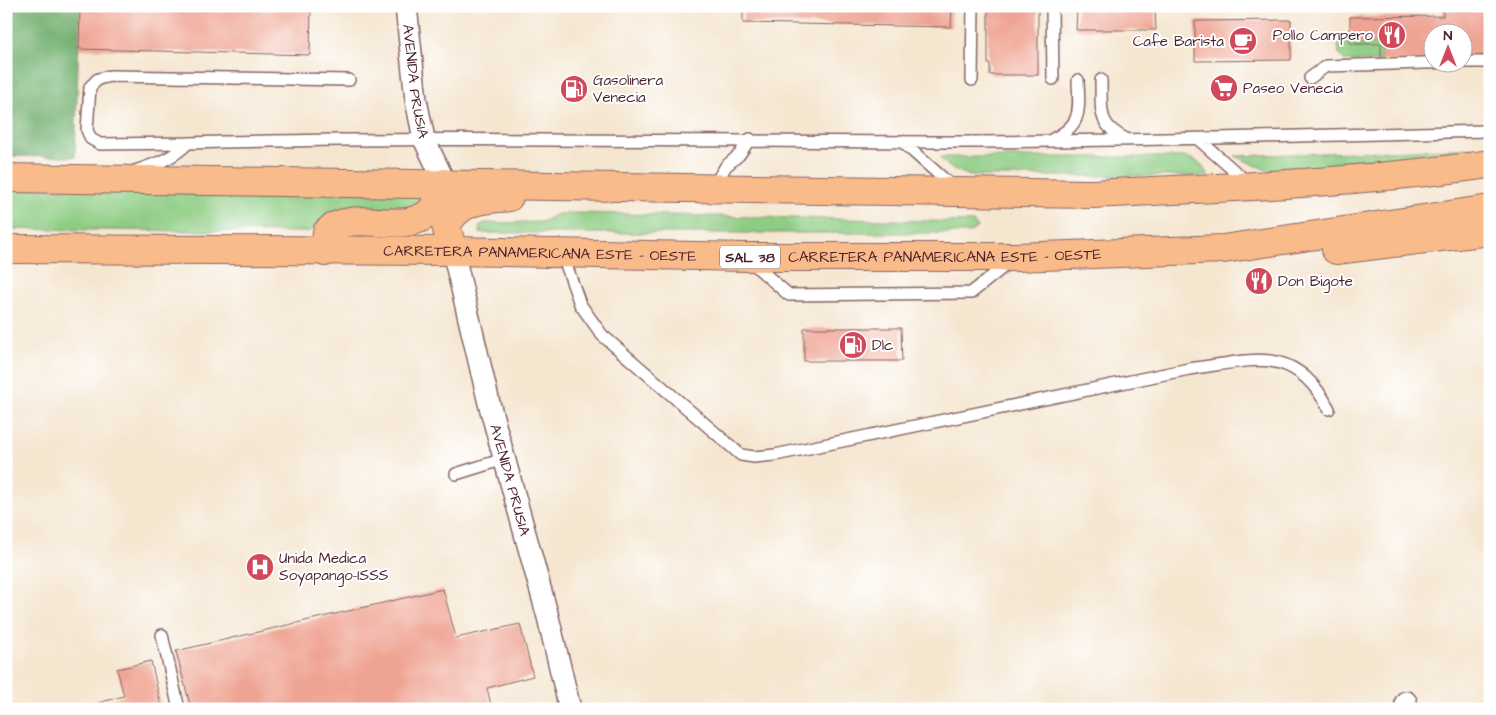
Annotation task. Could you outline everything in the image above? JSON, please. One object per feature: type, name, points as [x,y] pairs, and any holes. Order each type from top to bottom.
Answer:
[{"type":"highway","points":[[6,178],[1088,194],[1253,188],[1369,179],[1490,164]]},
{"type":"highway","points":[[325,252],[327,232],[334,225],[345,222],[413,222],[428,214],[437,204],[444,183]]},
{"type":"highway","points":[[452,251],[446,226],[451,216],[459,207],[480,200],[514,196],[698,196],[713,187]]},
{"type":"highway","name":"CARRETERA PANAMERICANA ESTE - OESTE","points":[[6,250],[452,251],[746,257],[1017,256],[1223,249],[1490,209]]},
{"type":"highway","points":[[1223,249],[1316,252],[1490,231]]},
{"type":"street","name":"AVENIDA PRUSIA","points":[[406,6],[416,100],[424,138],[444,183]]},
{"type":"street","name":"AVENIDA PRUSIA","points":[[452,251],[504,459],[548,617],[570,709]]},
{"type":"lane","points":[[972,80],[973,6]]},
{"type":"lane","points":[[1052,6],[1052,79]]},
{"type":"lane","points":[[1474,62],[1490,62]]},
{"type":"lane","points":[[1310,78],[1326,66],[1424,63]]},
{"type":"lane","points":[[349,80],[110,76],[98,79],[90,87],[87,130],[91,139],[100,144],[424,138],[901,141],[1128,140],[1490,131]]},
{"type":"lane","points":[[1051,140],[1068,130],[1078,118],[1078,80]]},
{"type":"lane","points":[[1101,80],[1104,123],[1111,131],[1128,140]]},
{"type":"lane","points":[[713,187],[726,166],[739,155],[750,139]]},
{"type":"lane","points":[[1198,139],[1253,188]]},
{"type":"lane","points":[[901,141],[958,192]]},
{"type":"lane","points":[[110,179],[165,161],[176,155],[188,143]]},
{"type":"lane","points":[[562,253],[580,304],[602,335],[740,455],[754,457],[775,456],[1188,369],[1256,360],[1273,360],[1302,372],[1314,383],[1329,409]]},
{"type":"lane","points":[[746,257],[789,295],[971,293],[1017,256]]},
{"type":"lane","points":[[456,474],[504,459]]},
{"type":"lane","points":[[162,635],[179,709]]},
{"type":"green space","points":[[6,6],[80,6],[75,157],[6,156]]},
{"type":"green space","points":[[1338,38],[1350,38],[1350,44],[1381,44],[1381,61],[1345,61],[1339,54]]},
{"type":"green space","points":[[1476,148],[1477,152],[1281,171],[1266,170],[1235,156]]},
{"type":"green space","points":[[940,157],[1187,157],[1200,163],[1209,176],[970,176],[949,167]]},
{"type":"green space","points":[[6,188],[428,193],[424,207],[316,228],[307,232],[6,229]]},
{"type":"green space","points":[[558,214],[973,222],[978,227],[969,233],[480,233],[479,226],[484,223],[541,222]]},
{"type":"building","points":[[80,6],[311,6],[310,55],[79,49]]},
{"type":"building","points":[[743,6],[952,6],[951,27],[743,23]]},
{"type":"building","points":[[988,6],[1038,6],[1038,75],[990,75],[990,64],[988,64]]},
{"type":"building","points":[[1080,6],[1150,6],[1150,9],[1155,9],[1156,30],[1076,30],[1077,8]]},
{"type":"building","name":"Pollo Campero","points":[[1443,10],[1490,10],[1490,61],[1474,61],[1474,22],[1424,22],[1424,61],[1381,61],[1381,44],[1350,44],[1350,17],[1443,16]]},
{"type":"building","name":"Cafe Barista","points":[[1291,20],[1291,60],[1195,61],[1195,21]]},
{"type":"building","name":"Dlc","points":[[804,328],[901,328],[902,361],[804,361]]},
{"type":"building","points":[[443,589],[456,638],[520,624],[533,676],[487,688],[492,709],[191,709],[176,651]]},
{"type":"building","points":[[151,661],[162,709],[99,709],[98,703],[124,696],[117,669]]},
{"type":"place","name":"Pollo Campero","points":[[1392,35]]},
{"type":"place","name":"Cafe Barista","points":[[1243,41]]},
{"type":"place","name":"Paseo Venecia","points":[[1224,88]]},
{"type":"place","name":"Gasolinera Venecia","points":[[574,89]]},
{"type":"place","name":"Don Bigote","points":[[1259,281]]},
{"type":"place","name":"Dlc","points":[[853,345]]},
{"type":"place","name":"Unida Medica Soyapango-ISSS","points":[[260,567]]}]
